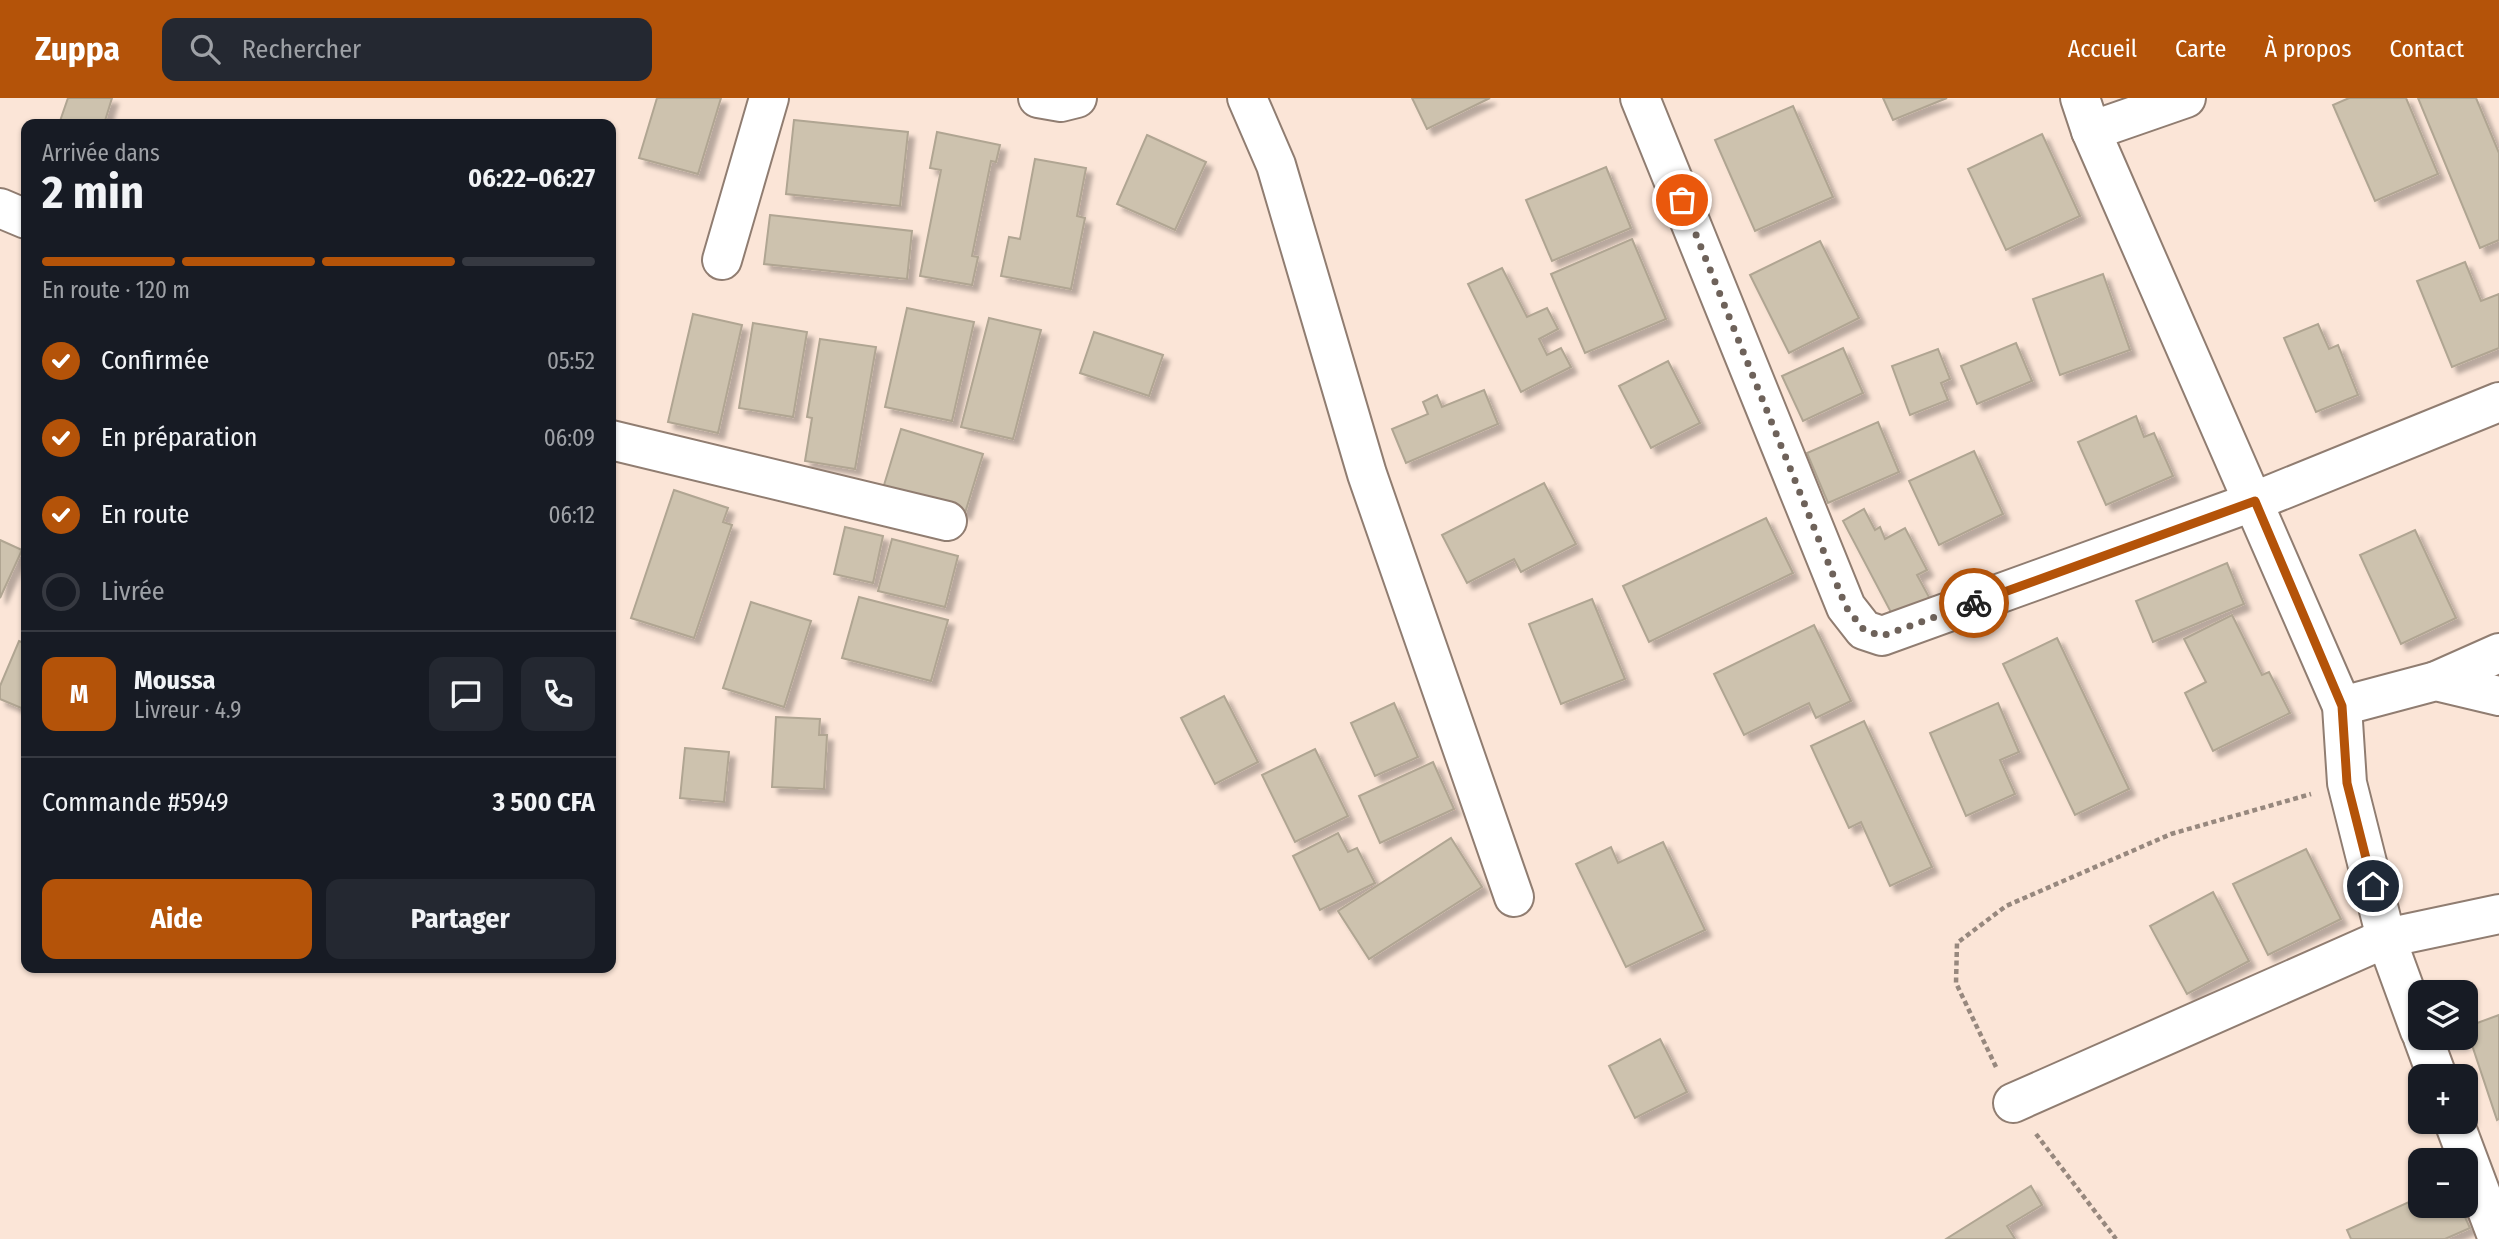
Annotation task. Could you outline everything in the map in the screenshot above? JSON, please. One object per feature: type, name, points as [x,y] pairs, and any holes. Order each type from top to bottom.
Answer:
[{"type":"street","points":[[722,260],[769,98]]},
{"type":"street","points":[[1038,98],[1061,102],[1077,98]]},
{"type":"street","points":[[1247,98],[1276,165],[1367,474],[1514,897]]},
{"type":"street","points":[[1640,98],[1846,607],[1864,630],[1882,636],[2255,501],[2499,402]]},
{"type":"street","points":[[2186,98],[2086,114],[2342,706],[2347,783],[2386,938],[2408,998]]},
{"type":"street","points":[[0,208],[21,217]]},
{"type":"street","points":[[616,441],[947,521]]},
{"type":"street","points":[[2342,706],[2436,681],[2499,653]]},
{"type":"street","points":[[2436,681],[2499,696]]},
{"type":"street","points":[[2013,1103],[2386,938],[2499,914]]},
{"type":"street","points":[[2459,1134],[2498,1239]]},
{"type":"path","points":[[1957,943],[2006,906],[2171,834],[2347,783]]},
{"type":"building","points":[[68,98],[112,98],[106,119],[61,119]]},
{"type":"building","points":[[657,98],[721,98],[698,174],[639,158]]},
{"type":"building","points":[[1412,98],[1490,98],[1427,129]]},
{"type":"building","points":[[1883,98],[1947,98],[1893,120]]},
{"type":"building","points":[[2349,98],[2406,98],[2438,174],[2375,201],[2333,105]]},
{"type":"building","points":[[2418,98],[2476,98],[2499,153],[2499,240],[2480,248]]},
{"type":"building","points":[[1793,106],[1833,197],[1755,231],[1715,140]]},
{"type":"building","points":[[794,120],[908,132],[900,206],[786,194]]},
{"type":"building","points":[[937,132],[1000,145],[996,162],[991,161],[972,256],[978,257],[972,285],[920,276],[941,170],[930,168]]},
{"type":"building","points":[[2042,134],[2080,216],[2006,250],[1968,169]]},
{"type":"building","points":[[1147,135],[1206,162],[1175,230],[1117,204]]},
{"type":"building","points":[[1035,159],[1086,168],[1077,216],[1085,218],[1071,289],[1001,276],[1009,237],[1020,239]]},
{"type":"building","points":[[1606,167],[1631,228],[1552,261],[1526,200]]},
{"type":"building","points":[[770,215],[912,231],[907,279],[764,264]]},
{"type":"building","points":[[1632,239],[1666,319],[1585,353],[1551,274]]},
{"type":"building","points":[[1820,241],[1859,318],[1789,353],[1750,275]]},
{"type":"building","points":[[2465,262],[2481,301],[2499,294],[2499,348],[2452,367],[2417,281]]},
{"type":"building","points":[[1502,268],[1527,317],[1547,308],[1558,329],[1539,339],[1547,355],[1561,348],[1571,367],[1521,392],[1468,284]]},
{"type":"building","points":[[2103,274],[2130,350],[2060,375],[2033,299]]},
{"type":"building","points":[[907,308],[974,322],[952,421],[885,407]]},
{"type":"building","points":[[693,314],[742,325],[718,433],[668,422]]},
{"type":"building","points":[[989,318],[1041,330],[1013,439],[961,427]]},
{"type":"building","points":[[753,323],[807,332],[793,417],[739,408]]},
{"type":"building","points":[[2318,324],[2329,349],[2338,345],[2358,395],[2316,412],[2284,338]]},
{"type":"building","points":[[1094,332],[1163,355],[1149,396],[1080,373]]},
{"type":"building","points":[[820,339],[876,347],[855,469],[805,461],[812,418],[807,417]]},
{"type":"building","points":[[2016,343],[2032,381],[1977,404],[1961,366]]},
{"type":"building","points":[[1843,348],[1863,393],[1803,421],[1782,376]]},
{"type":"building","points":[[1938,349],[1950,379],[1941,383],[1948,400],[1910,415],[1892,366]]},
{"type":"building","points":[[1668,361],[1700,423],[1651,448],[1619,386]]},
{"type":"building","points":[[1484,390],[1498,424],[1406,463],[1392,429],[1428,414],[1423,402],[1437,395],[1442,407]]},
{"type":"building","points":[[2136,416],[2144,437],[2154,433],[2173,476],[2106,505],[2078,442]]},
{"type":"building","points":[[1878,422],[1899,472],[1828,503],[1807,453]]},
{"type":"building","points":[[901,429],[983,454],[965,513],[902,493],[881,495]]},
{"type":"building","points":[[1974,451],[2003,514],[1939,545],[1909,481]]},
{"type":"building","points":[[1544,483],[1576,544],[1521,572],[1514,559],[1467,583],[1442,535]]},
{"type":"building","points":[[674,490],[728,508],[723,522],[732,525],[694,638],[631,618]]},
{"type":"building","points":[[1864,509],[1875,530],[1880,527],[1885,539],[1905,528],[1927,570],[1917,575],[1930,599],[1894,618],[1843,521]]},
{"type":"building","points":[[1766,518],[1793,573],[1649,642],[1623,586]]},
{"type":"building","points":[[845,527],[883,536],[873,583],[834,574]]},
{"type":"building","points":[[2415,530],[2456,618],[2401,644],[2360,555]]},
{"type":"building","points":[[892,539],[958,556],[945,607],[878,591]]},
{"type":"building","points":[[0,540],[21,550],[21,552],[0,598]]},
{"type":"building","points":[[2227,563],[2244,604],[2153,642],[2136,601]]},
{"type":"building","points":[[859,597],[948,620],[931,681],[842,658]]},
{"type":"building","points":[[1592,599],[1625,679],[1561,704],[1529,624]]},
{"type":"building","points":[[751,602],[811,621],[784,707],[723,688]]},
{"type":"building","points":[[2232,615],[2262,675],[2269,672],[2290,713],[2213,751],[2185,693],[2206,682],[2184,639]]},
{"type":"building","points":[[1814,625],[1851,701],[1816,718],[1809,703],[1744,735],[1714,674]]},
{"type":"building","points":[[2057,638],[2129,789],[2075,815],[2003,664]]},
{"type":"building","points":[[19,641],[21,642],[21,708],[0,699],[0,686]]},
{"type":"building","points":[[1224,696],[1258,762],[1215,784],[1181,718]]},
{"type":"building","points":[[1394,703],[1418,757],[1375,776],[1351,723]]},
{"type":"building","points":[[1998,703],[2019,752],[2000,760],[2015,794],[1966,816],[1930,733]]},
{"type":"building","points":[[776,717],[820,719],[819,735],[827,735],[824,789],[772,787]]},
{"type":"building","points":[[1864,721],[1932,867],[1890,886],[1861,822],[1849,828],[1811,746]]},
{"type":"building","points":[[685,748],[729,752],[724,802],[680,798]]},
{"type":"building","points":[[1315,749],[1348,816],[1295,842],[1262,775]]},
{"type":"building","points":[[1433,762],[1454,809],[1380,843],[1359,796]]},
{"type":"building","points":[[1338,833],[1348,852],[1357,848],[1375,883],[1320,910],[1293,856]]},
{"type":"building","points":[[1451,838],[1482,887],[1369,959],[1338,911]]},
{"type":"building","points":[[1663,842],[1705,930],[1626,967],[1576,864],[1611,847],[1618,863]]},
{"type":"building","points":[[2306,849],[2341,919],[2268,955],[2233,884]]},
{"type":"building","points":[[2213,892],[2249,961],[2187,994],[2150,926]]},
{"type":"building","points":[[2499,1015],[2497,1120],[2474,1050],[2478,1050],[2478,1023]]},
{"type":"building","points":[[1660,1039],[1687,1092],[1635,1118],[1609,1066]]},
{"type":"building","points":[[2031,1186],[2042,1205],[2007,1226],[2015,1239],[1946,1239]]},
{"type":"building","points":[[2408,1202],[2408,1218],[2465,1218],[2470,1228],[2445,1239],[2351,1239],[2347,1230]]},
{"type":"way so far","points":[[1682,200],[1846,607],[1864,630],[1882,636],[1974,603]]},
{"type":"route","points":[[1974,603],[2255,501],[2342,706],[2347,783],[2373,886]]}]
